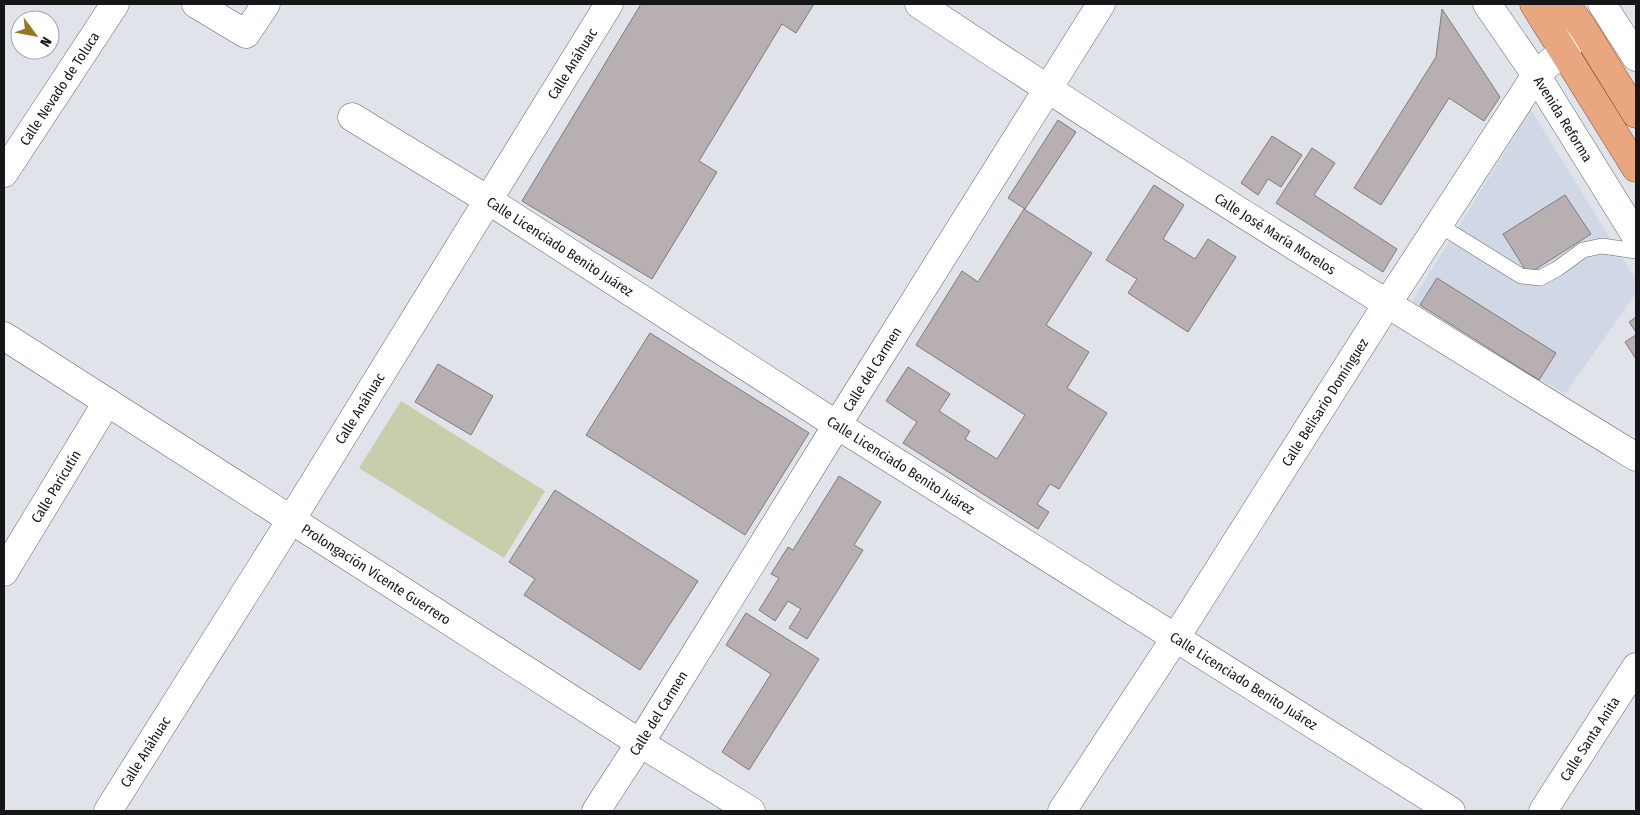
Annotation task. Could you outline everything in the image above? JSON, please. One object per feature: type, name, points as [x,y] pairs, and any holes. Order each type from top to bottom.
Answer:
[{"type":"main road","points":[[1534,4],[1636,168]]},
{"type":"main road","points":[[1565,4],[1583,28],[1636,114]]},
{"type":"street","name":"Calle Nevado de Toluca","points":[[4,173],[115,4]]},
{"type":"street","points":[[196,4],[246,34],[266,4]]},
{"type":"street","name":"Calle Anáhuac","points":[[108,811],[292,520],[609,4]]},
{"type":"street","name":"Calle José María Morelos","points":[[919,4],[1048,90],[1387,304],[1636,457]]},
{"type":"street","name":"Calle del Carmen","points":[[596,811],[1101,4]]},
{"type":"street","name":"Avenida Reforma","points":[[1487,4],[1536,75],[1636,236]]},
{"type":"street","points":[[1602,4],[1636,57]]},
{"type":"street","name":"Calle Belisario Domínguez","points":[[1062,811],[1176,637],[1387,304],[1536,75],[1564,50],[1602,4]]},
{"type":"street","name":"Calle Licenciado Benito Juárez","points":[[352,117],[488,200],[837,425],[1451,811]]},
{"type":"street","name":"Prolongación Vicente Guerrero","points":[[4,336],[640,743],[751,811]]},
{"type":"street","name":"Calle Paricutín","points":[[4,572],[107,402]]},
{"type":"street","name":"Calle Santa Anita","points":[[1543,811],[1636,666]]},
{"type":"lane","points":[[1439,225],[1521,276],[1540,278],[1557,269],[1583,250],[1602,246],[1636,251]]},
{"type":"shaded area","points":[[1531,110],[1636,280],[1636,293],[1565,394],[1412,301]]},
{"type":"green space","points":[[401,401],[545,491],[504,558],[359,468]]},
{"type":"building","points":[[641,4],[814,4],[796,33],[782,24],[699,161],[717,172],[652,279],[522,201]]},
{"type":"building","points":[[1442,9],[1500,97],[1484,121],[1449,98],[1381,205],[1354,188],[1436,57]]},
{"type":"building","points":[[1058,120],[1076,132],[1025,209],[1008,198]]},
{"type":"building","points":[[1272,136],[1302,155],[1281,187],[1268,179],[1258,195],[1241,183]]},
{"type":"building","points":[[1312,148],[1335,163],[1314,195],[1397,249],[1383,272],[1276,203]]},
{"type":"building","points":[[1154,185],[1184,205],[1163,239],[1195,259],[1208,239],[1236,257],[1188,332],[1128,293],[1137,279],[1106,260]]},
{"type":"building","points":[[1565,195],[1591,234],[1528,274],[1503,234]]},
{"type":"building","points":[[1024,209],[1092,253],[1046,325],[1089,352],[1067,388],[1107,413],[1059,489],[1050,484],[1037,504],[1049,512],[1038,529],[903,443],[917,422],[886,401],[908,367],[950,394],[939,411],[970,431],[965,439],[997,459],[1025,415],[916,345],[962,271],[978,282]]},
{"type":"building","points":[[1437,278],[1556,353],[1539,380],[1420,305]]},
{"type":"building","points":[[1636,317],[1636,332],[1629,322]]},
{"type":"building","points":[[650,333],[809,433],[745,535],[586,435]]},
{"type":"building","points":[[1636,335],[1636,359],[1625,342]]},
{"type":"building","points":[[438,364],[493,396],[471,435],[415,402]]},
{"type":"building","points":[[839,476],[881,502],[854,545],[863,550],[807,639],[789,628],[801,609],[788,601],[775,621],[759,610],[779,578],[771,574],[788,547],[793,550]]},
{"type":"building","points":[[555,490],[698,581],[640,670],[524,595],[535,579],[509,562]]},
{"type":"building","points":[[746,613],[819,659],[749,770],[722,752],[771,674],[726,645]]}]
